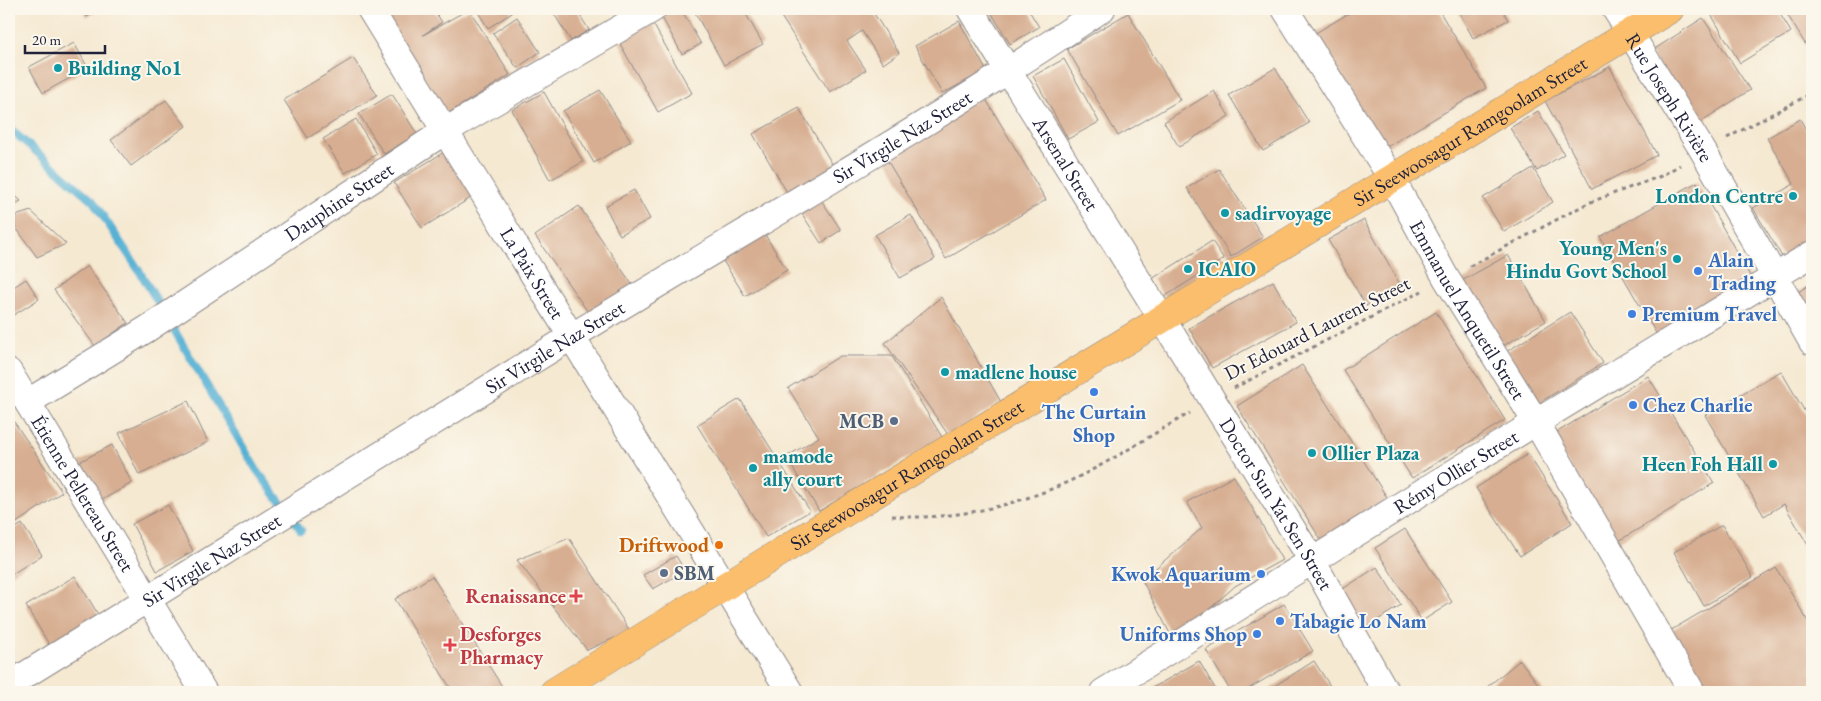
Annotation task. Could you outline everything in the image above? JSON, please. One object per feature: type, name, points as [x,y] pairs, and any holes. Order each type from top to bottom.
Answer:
[{"type":"main road","name":"Sir Seewoosagur Ramgoolam Street","points":[[554,692],[678,614],[726,587],[847,511],[1670,9]]},
{"type":"street","name":"La Paix Street","points":[[370,9],[790,692]]},
{"type":"street","name":"Dauphine Street","points":[[28,402],[147,329],[445,131],[653,9]]},
{"type":"street","name":"Arsenal Street","points":[[970,9],[1164,318]]},
{"type":"street","name":"Sir Virgile Naz Street","points":[[9,685],[302,506],[572,336],[1008,72],[1102,9]]},
{"type":"street","name":"Emmanuel Anquetil Street","points":[[1285,9],[1392,179],[1446,278],[1536,422],[1692,692]]},
{"type":"street","name":"Rue Joseph Rivière","points":[[1615,9],[1703,151],[1812,342]]},
{"type":"street","name":"Rémy Ollier Street","points":[[1103,692],[1536,422],[1812,254]]},
{"type":"street","name":"Doctor Sun Yat Sen Street","points":[[1164,318],[1313,562],[1386,692]]},
{"type":"street","name":"Étienne Pellereau Street","points":[[9,372],[147,602],[204,692]]},
{"type":"path","name":"Dr Edouard Laurent Street","points":[[847,511],[912,518],[977,512],[1048,489],[1083,475],[1214,398],[1588,203],[1660,176],[1812,92]]},
{"type":"building","points":[[82,9],[101,9],[87,17]]},
{"type":"building","points":[[387,9],[433,9],[442,22],[423,35],[469,9],[510,75],[447,114],[382,12]]},
{"type":"building","points":[[476,9],[510,9],[512,13],[488,28]]},
{"type":"building","points":[[551,9],[576,9],[589,30],[571,41]]},
{"type":"building","points":[[665,9],[681,9],[701,44],[682,54],[659,12]]},
{"type":"building","points":[[693,9],[743,9],[763,44],[724,65]]},
{"type":"building","points":[[776,9],[871,9],[899,53],[883,64],[862,31],[847,41],[866,70],[830,92]]},
{"type":"building","points":[[989,9],[1028,9],[1039,27],[1010,44]]},
{"type":"building","points":[[1356,9],[1438,9],[1486,88],[1383,149],[1314,34]]},
{"type":"building","points":[[1457,9],[1502,9],[1508,20],[1473,38]]},
{"type":"building","points":[[1713,9],[1777,9],[1791,32],[1740,63],[1709,11]]},
{"type":"building","points":[[1784,9],[1810,9],[1812,12],[1812,55]]},
{"type":"building","points":[[1128,13],[1180,100],[1118,136],[1067,49]]},
{"type":"building","points":[[517,17],[540,52],[517,68],[493,33]]},
{"type":"building","points":[[1703,18],[1750,90],[1697,124],[1650,52]]},
{"type":"building","points":[[959,21],[986,70],[942,94],[915,46]]},
{"type":"building","points":[[652,22],[692,93],[658,112],[618,40]]},
{"type":"building","name":"Building No1","points":[[74,43],[88,68],[43,93],[29,67]]},
{"type":"building","points":[[353,58],[377,95],[308,138],[284,100]]},
{"type":"building","points":[[1064,59],[1099,122],[1068,139],[1033,76]]},
{"type":"building","points":[[1610,67],[1657,155],[1592,189],[1545,101]]},
{"type":"building","points":[[1275,68],[1309,123],[1263,151],[1229,95]]},
{"type":"building","points":[[600,90],[631,141],[594,163],[563,111]]},
{"type":"building","points":[[1214,91],[1229,116],[1179,147],[1164,122]]},
{"type":"building","points":[[544,92],[583,162],[550,180],[512,110]]},
{"type":"building","points":[[392,94],[417,134],[384,154],[359,114]]},
{"type":"building","points":[[984,96],[1046,200],[946,259],[884,155]]},
{"type":"building","points":[[166,100],[186,126],[131,166],[111,140]]},
{"type":"building","points":[[799,108],[834,167],[788,194],[753,134]]},
{"type":"building","points":[[1538,111],[1564,154],[1537,171],[1510,128]]},
{"type":"building","points":[[356,119],[377,154],[345,173],[323,139]]},
{"type":"building","name":"London Centre","points":[[1800,119],[1812,140],[1812,244],[1784,260],[1753,208],[1794,184],[1767,138]]},
{"type":"building","points":[[449,149],[477,194],[422,228],[394,183]]},
{"type":"building","points":[[1533,168],[1553,202],[1504,232],[1483,198]]},
{"type":"building","name":"sadirvoyage","points":[[1219,169],[1263,237],[1231,257],[1187,188]]},
{"type":"building","name":"Young Men's Hindu Govt School","points":[[1697,182],[1753,281],[1657,335],[1600,237]]},
{"type":"building","points":[[9,190],[21,201],[9,207]]},
{"type":"building","points":[[634,190],[650,219],[620,235],[605,206]]},
{"type":"building","points":[[822,201],[841,230],[821,243],[802,214]]},
{"type":"building","points":[[579,206],[633,286],[590,315],[535,236]]},
{"type":"building","points":[[31,211],[66,244],[37,257],[9,218]]},
{"type":"building","points":[[911,215],[935,259],[900,278],[875,235]]},
{"type":"building","points":[[1364,220],[1401,286],[1366,306],[1328,240]]},
{"type":"building","points":[[762,230],[787,270],[745,296],[720,256]]},
{"type":"building","name":"ICAIO","points":[[1212,241],[1224,259],[1164,297],[1152,279]]},
{"type":"building","points":[[1508,255],[1546,321],[1496,350],[1458,283]]},
{"type":"building","points":[[87,266],[128,323],[95,346],[54,290]]},
{"type":"building","points":[[26,279],[39,299],[9,318],[9,290]]},
{"type":"building","points":[[1273,281],[1296,322],[1212,368],[1189,328]]},
{"type":"building","points":[[1812,283],[1812,327],[1792,296]]},
{"type":"building","name":"madlene house","points":[[941,297],[1001,402],[949,436],[885,343]]},
{"type":"building","points":[[1436,312],[1505,420],[1412,478],[1343,370]]},
{"type":"building","points":[[1570,312],[1603,363],[1534,406],[1501,355]]},
{"type":"building","points":[[840,356],[892,356],[942,437],[819,511],[786,457],[819,437],[788,388]]},
{"type":"building","name":"Ollier Plaza","points":[[1302,365],[1388,499],[1321,540],[1237,406]]},
{"type":"building","name":"Heen Foh Hall","points":[[1781,371],[1812,424],[1812,552],[1784,504],[1764,516],[1705,415]]},
{"type":"building","points":[[1648,376],[1714,483],[1617,542],[1551,436]]},
{"type":"building","name":"mamode ally court","points":[[740,399],[810,511],[766,537],[697,425]]},
{"type":"building","points":[[188,401],[208,442],[139,475],[119,433]]},
{"type":"building","points":[[9,417],[62,492],[9,528]]},
{"type":"building","points":[[112,445],[132,483],[100,501],[79,462]]},
{"type":"building","points":[[1528,454],[1572,523],[1520,556],[1476,488]]},
{"type":"building","points":[[1234,476],[1282,560],[1235,586],[1174,641],[1142,580],[1202,528],[1187,502]]},
{"type":"building","points":[[168,505],[193,551],[157,571],[132,524]]},
{"type":"building","points":[[22,524],[42,555],[9,576],[9,532]]},
{"type":"building","points":[[1722,525],[1753,577],[1704,606],[1674,552]]},
{"type":"building","points":[[1405,529],[1452,602],[1422,621],[1375,548]]},
{"type":"building","name":"Renaissance","points":[[569,538],[630,631],[587,650],[517,560]]},
{"type":"building","name":"SBM","points":[[676,556],[685,571],[653,589],[643,575]]},
{"type":"building","points":[[1377,567],[1401,605],[1362,630],[1338,592]]},
{"type":"building","points":[[1776,568],[1812,628],[1812,692],[1704,692],[1668,632]]},
{"type":"building","points":[[75,576],[99,616],[50,646],[26,606]]},
{"type":"building","name":"Desforges Pharmacy","points":[[432,576],[505,691],[453,692],[395,599]]},
{"type":"building","points":[[1284,604],[1313,651],[1243,692],[1231,692],[1206,650]]},
{"type":"building","points":[[1520,660],[1544,692],[1481,692]]},
{"type":"building","points":[[1199,661],[1217,692],[1150,692],[1149,690]]},
{"type":"building","points":[[1314,661],[1334,692],[1265,692]]},
{"type":"waterway","points":[[9,128],[93,201],[140,272],[256,469],[301,530]]},
{"type":"place","name":"Building No1","points":[[58,68]]},
{"type":"place","name":"London Centre","points":[[1793,196]]},
{"type":"place","name":"sadirvoyage","points":[[1225,213]]},
{"type":"place","name":"Young Men's Hindu Govt School","points":[[1677,259]]},
{"type":"place","name":"ICAIO","points":[[1188,269]]},
{"type":"place","name":"Alain Trading","points":[[1698,271]]},
{"type":"place","name":"Premium Travel","points":[[1632,314]]},
{"type":"place","name":"madlene house","points":[[945,372]]},
{"type":"place","name":"The Curtain Shop","points":[[1094,392]]},
{"type":"place","name":"Chez Charlie","points":[[1633,405]]},
{"type":"place","name":"MCB","points":[[894,421]]},
{"type":"place","name":"Ollier Plaza","points":[[1312,453]]},
{"type":"place","name":"Heen Foh Hall","points":[[1773,464]]},
{"type":"place","name":"mamode ally court","points":[[753,468]]},
{"type":"place","name":"Driftwood","points":[[719,545]]},
{"type":"place","name":"SBM","points":[[664,573]]},
{"type":"place","name":"Kwok Aquarium","points":[[1261,574]]},
{"type":"place","name":"Renaissance","points":[[576,596]]},
{"type":"place","name":"Tabagie Lo Nam","points":[[1280,621]]},
{"type":"place","name":"Uniforms Shop","points":[[1257,634]]},
{"type":"place","name":"Desforges Pharmacy","points":[[450,645]]}]
